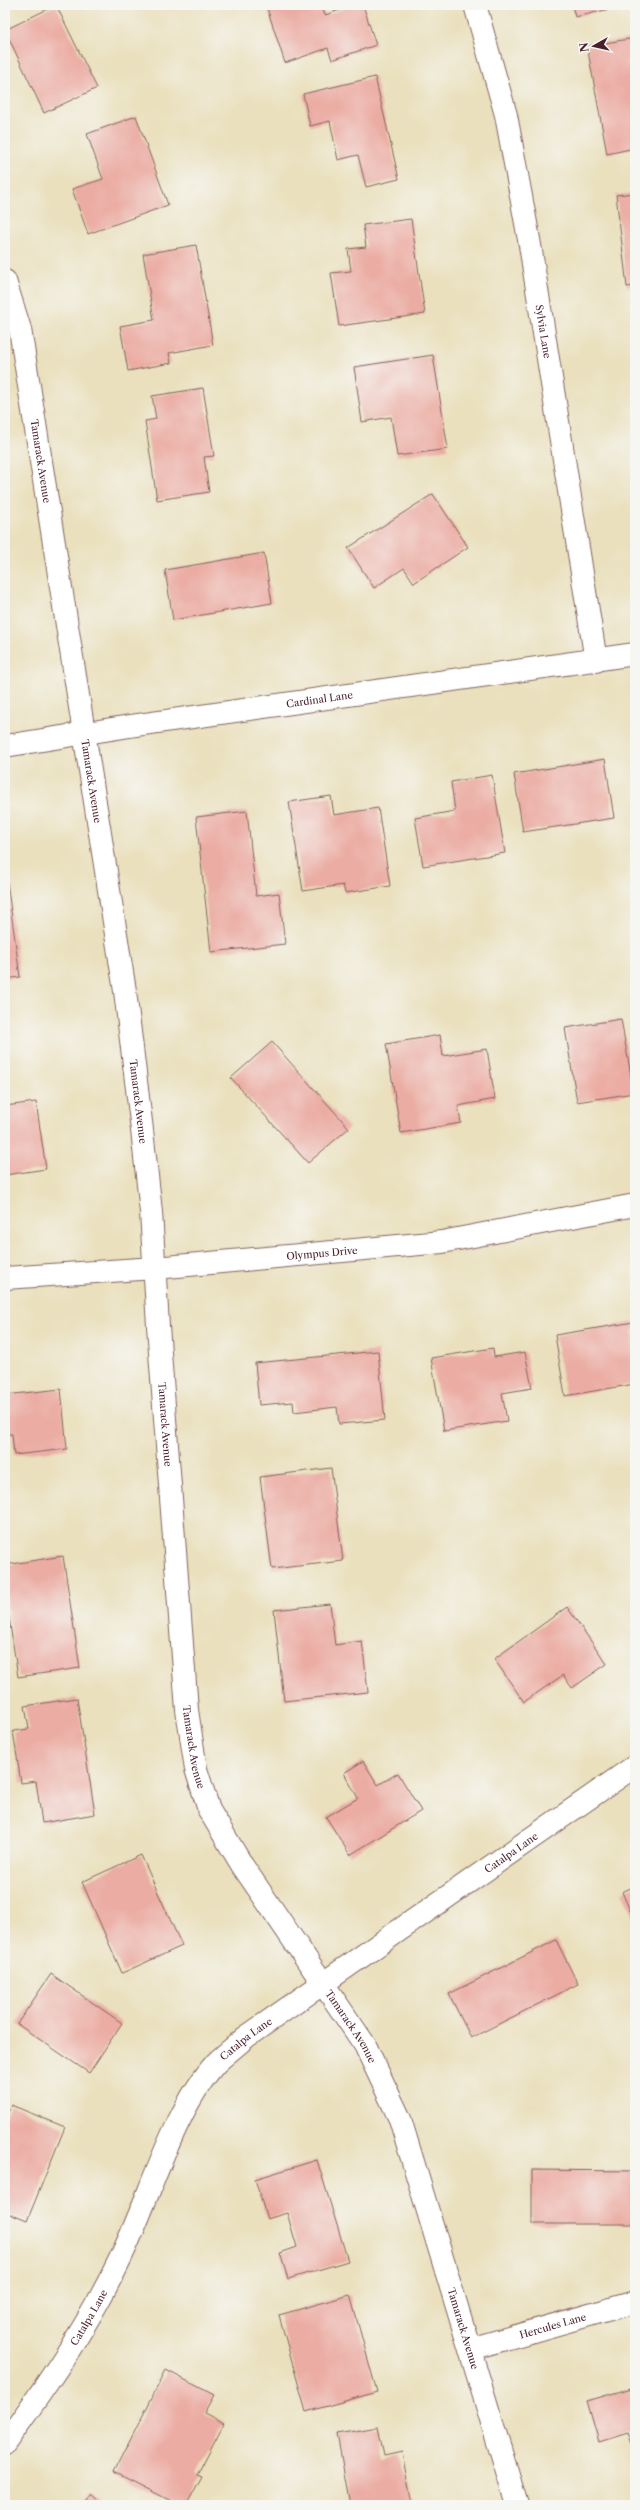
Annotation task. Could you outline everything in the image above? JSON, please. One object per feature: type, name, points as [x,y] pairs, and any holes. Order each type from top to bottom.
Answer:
[{"type":"street","name":"Sylvia Lane","points":[[474,5],[506,115],[530,246],[596,660]]},
{"type":"street","name":"Tamarack Avenue","points":[[5,281],[20,329],[125,991],[151,1204],[187,1710],[196,1769],[209,1810],[238,1858],[366,2045],[400,2119],[517,2505]]},
{"type":"street","name":"Cardinal Lane","points":[[5,746],[84,733],[635,654]]},
{"type":"street","name":"Olympus Drive","points":[[5,1278],[155,1268],[442,1242],[635,1205]]},
{"type":"street","name":"Catalpa Lane","points":[[5,2443],[56,2371],[97,2303],[120,2261],[175,2132],[198,2088],[216,2063],[246,2038],[635,1766]]},
{"type":"street","name":"Hercules Lane","points":[[470,2350],[635,2302]]},
{"type":"building","points":[[56,5],[97,88],[44,113],[5,30]]},
{"type":"building","points":[[266,5],[321,5],[325,15],[355,5],[363,5],[376,45],[332,60],[328,48],[285,63]]},
{"type":"building","points":[[572,5],[623,5],[623,6],[575,17]]},
{"type":"building","points":[[635,38],[635,148],[607,154],[587,46]]},
{"type":"building","points":[[375,77],[399,179],[366,187],[358,155],[338,160],[330,121],[310,126],[303,94]]},
{"type":"building","points":[[136,116],[168,205],[88,234],[72,189],[103,179],[87,134]]},
{"type":"building","points":[[635,193],[635,286],[627,287],[616,195]]},
{"type":"building","points":[[411,219],[425,314],[339,326],[331,273],[351,271],[348,249],[366,247],[363,225]]},
{"type":"building","points":[[196,245],[213,345],[169,353],[171,363],[128,371],[120,326],[154,320],[143,254]]},
{"type":"building","points":[[433,355],[448,449],[397,456],[391,417],[362,422],[354,367]]},
{"type":"building","points":[[203,388],[214,456],[204,457],[209,492],[157,500],[145,421],[156,419],[152,396]]},
{"type":"building","points":[[433,494],[468,547],[414,583],[404,568],[374,588],[348,548]]},
{"type":"building","points":[[264,553],[272,603],[173,620],[165,570]]},
{"type":"building","points":[[605,759],[614,818],[523,832],[514,774]]},
{"type":"building","points":[[492,775],[505,853],[423,866],[415,818],[455,811],[451,782]]},
{"type":"building","points":[[331,796],[334,815],[378,808],[390,886],[345,893],[343,885],[303,891],[289,802]]},
{"type":"building","points":[[247,811],[256,896],[279,893],[285,944],[211,952],[196,817]]},
{"type":"building","points":[[5,867],[20,977],[5,979]]},
{"type":"building","points":[[621,1019],[634,1093],[577,1102],[565,1028]]},
{"type":"building","points":[[440,1035],[443,1056],[487,1049],[495,1099],[458,1106],[461,1123],[401,1133],[386,1044]]},
{"type":"building","points":[[272,1042],[349,1128],[308,1163],[231,1078]]},
{"type":"building","points":[[36,1102],[46,1169],[5,1175],[5,1106]]},
{"type":"building","points":[[634,1322],[635,1384],[565,1396],[555,1335]]},
{"type":"building","points":[[493,1348],[494,1357],[525,1352],[532,1388],[502,1393],[507,1421],[444,1431],[431,1358]]},
{"type":"building","points":[[378,1351],[385,1420],[339,1424],[337,1407],[294,1412],[293,1402],[259,1405],[255,1363]]},
{"type":"building","points":[[61,1389],[67,1449],[14,1455],[12,1434],[5,1434],[5,1395]]},
{"type":"building","points":[[331,1468],[343,1561],[272,1569],[260,1477]]},
{"type":"building","points":[[63,1556],[80,1668],[18,1677],[5,1591],[5,1565]]},
{"type":"building","points":[[330,1604],[335,1645],[362,1641],[368,1692],[284,1701],[274,1610]]},
{"type":"building","points":[[567,1607],[607,1664],[572,1688],[563,1675],[524,1702],[494,1659]]},
{"type":"building","points":[[77,1698],[95,1814],[42,1823],[36,1781],[21,1783],[13,1731],[29,1729],[25,1706]]},
{"type":"building","points":[[363,1761],[378,1785],[398,1773],[421,1811],[350,1855],[326,1817],[358,1798],[344,1773]]},
{"type":"building","points":[[141,1855],[182,1946],[122,1973],[82,1882]]},
{"type":"building","points":[[635,1886],[635,1922],[622,1892]]},
{"type":"building","points":[[556,1940],[578,1984],[471,2038],[449,1994]]},
{"type":"building","points":[[51,1974],[122,2023],[89,2073],[17,2024]]},
{"type":"building","points":[[11,2105],[65,2127],[27,2221],[5,2212],[5,2119]]},
{"type":"building","points":[[317,2160],[348,2261],[288,2279],[280,2253],[297,2247],[287,2213],[267,2219],[255,2179]]},
{"type":"building","points":[[532,2170],[635,2171],[635,2224],[532,2224]]},
{"type":"building","points":[[350,2295],[377,2392],[306,2412],[279,2315]]},
{"type":"building","points":[[166,2370],[214,2395],[204,2413],[224,2423],[197,2475],[202,2477],[187,2505],[179,2505],[114,2472]]},
{"type":"building","points":[[635,2387],[635,2443],[632,2444],[628,2433],[599,2442],[587,2401]]},
{"type":"building","points":[[378,2427],[384,2456],[402,2452],[412,2505],[350,2505],[337,2434]]},
{"type":"building","points":[[90,2493],[104,2505],[80,2505]]}]
